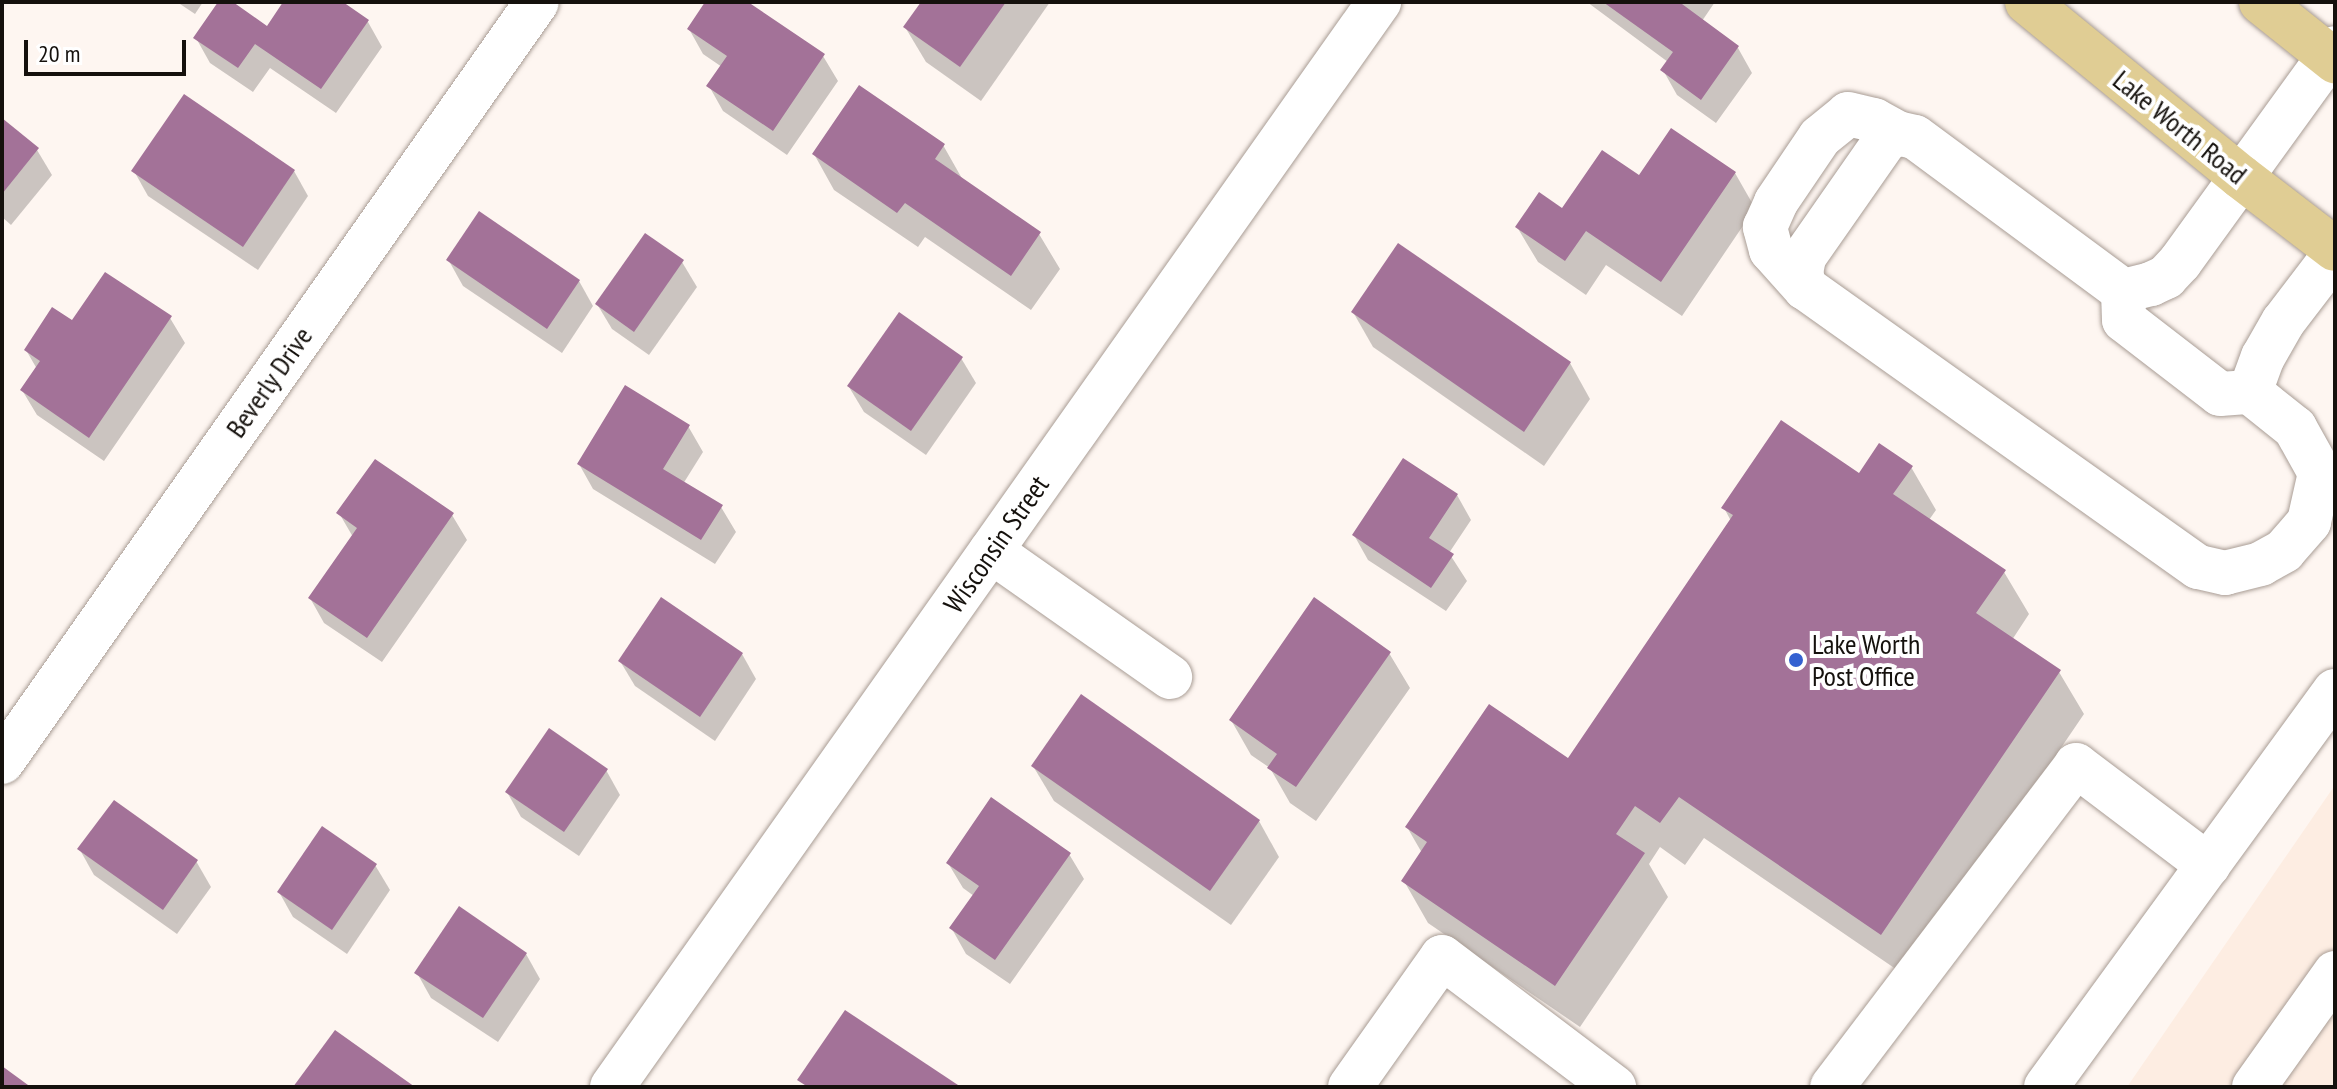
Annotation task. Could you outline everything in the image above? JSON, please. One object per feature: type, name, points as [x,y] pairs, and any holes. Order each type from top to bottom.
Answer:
[{"type":"main road","name":"Lake Worth Road","points":[[2027,2],[2335,252]]},
{"type":"main road","points":[[2261,2],[2333,55]]},
{"type":"street","name":"Beverly Drive","points":[[2,762],[537,2]]},
{"type":"street","name":"Wisconsin Street","points":[[612,1087],[1379,2]]},
{"type":"street","points":[[2123,291],[2166,277],[2333,55]]},
{"type":"street","points":[[1897,133],[1915,137],[2123,291],[2124,320],[2220,394],[2250,392],[2295,428],[2320,473],[2309,522],[2284,551],[2261,564],[2225,573],[2198,567],[1805,288],[1801,273],[1804,257],[1885,141],[1897,133]]},
{"type":"street","points":[[2250,392],[2263,357],[2283,322],[2335,252]]},
{"type":"street","points":[[991,551],[1170,677]]},
{"type":"street","points":[[2046,1087],[2335,691]]},
{"type":"street","points":[[1832,1087],[2076,765],[2208,865]]},
{"type":"street","points":[[1350,1087],[1442,957],[1614,1087]]},
{"type":"street","points":[[2254,1087],[2335,973]]},
{"type":"shaded area","points":[[2335,785],[2335,1087],[2127,1087]]},
{"type":"building","points":[[218,2],[233,2],[267,26],[283,2],[343,2],[369,20],[321,89],[255,44],[238,68],[193,38]]},
{"type":"building","points":[[705,2],[748,2],[825,54],[773,131],[706,86],[727,56],[687,29]]},
{"type":"building","points":[[921,2],[1006,2],[960,67],[903,27]]},
{"type":"building","points":[[1603,2],[1683,2],[1739,46],[1701,100],[1660,70],[1673,52]]},
{"type":"building","points":[[859,85],[945,144],[935,159],[1041,232],[1011,276],[905,203],[897,213],[812,154]]},
{"type":"building","points":[[184,94],[295,170],[243,247],[131,171]]},
{"type":"building","points":[[2,118],[39,148],[2,194]]},
{"type":"building","points":[[1671,128],[1736,172],[1661,282],[1586,231],[1565,261],[1515,227],[1539,192],[1562,208],[1602,150],[1639,175]]},
{"type":"building","points":[[479,211],[580,280],[547,329],[446,260]]},
{"type":"building","points":[[645,233],[684,260],[634,332],[595,304]]},
{"type":"building","points":[[1398,243],[1571,362],[1524,432],[1351,312]]},
{"type":"building","points":[[105,272],[172,316],[89,438],[20,390],[40,361],[24,350],[52,307],[72,320]]},
{"type":"building","points":[[899,312],[963,357],[911,431],[847,386]]},
{"type":"building","points":[[625,385],[690,425],[663,469],[723,505],[701,540],[577,464]]},
{"type":"building","points":[[1781,420],[1859,473],[1879,443],[1913,466],[1893,494],[2006,570],[1976,613],[2061,670],[1881,935],[1679,797],[1660,823],[1635,806],[1616,834],[1645,853],[1555,986],[1401,881],[1427,842],[1405,827],[1489,704],[1568,758],[1733,515],[1721,508]]},
{"type":"building","points":[[1403,458],[1458,494],[1429,538],[1454,554],[1431,588],[1352,535]]},
{"type":"building","points":[[375,459],[454,513],[367,638],[308,598],[357,528],[336,513]]},
{"type":"building","points":[[661,597],[743,653],[700,717],[618,661]]},
{"type":"building","points":[[1314,597],[1391,652],[1296,787],[1267,768],[1277,754],[1229,720]]},
{"type":"building","points":[[1081,694],[1260,820],[1210,891],[1031,766]]},
{"type":"building","points":[[549,728],[608,769],[564,832],[505,792]]},
{"type":"building","points":[[991,797],[1071,853],[995,960],[949,928],[979,886],[946,863]]},
{"type":"building","points":[[114,800],[198,860],[163,910],[77,849]]},
{"type":"building","points":[[322,826],[377,864],[332,930],[277,892]]},
{"type":"building","points":[[459,906],[527,953],[483,1018],[414,973]]},
{"type":"building","points":[[845,1010],[961,1087],[808,1087],[797,1080]]},
{"type":"building","points":[[335,1030],[415,1087],[293,1087]]},
{"type":"building","points":[[2,1066],[28,1085],[2,1087]]},
{"type":"place","name":"Lake Worth Post Office","points":[[1796,660]]}]
